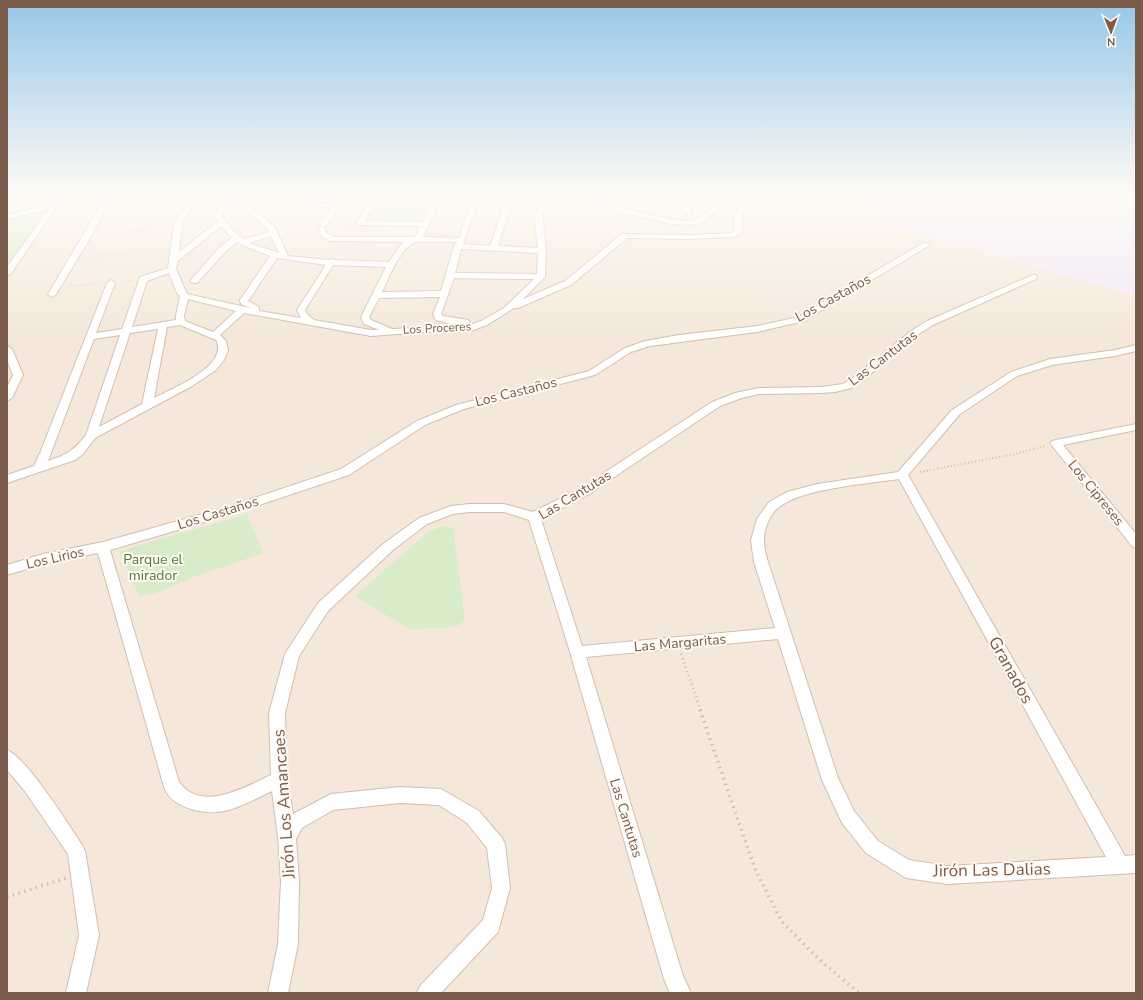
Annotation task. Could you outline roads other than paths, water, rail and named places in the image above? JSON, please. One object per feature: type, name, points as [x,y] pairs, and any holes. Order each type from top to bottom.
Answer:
[{"type":"street","points":[[7,273],[29,242]]},
{"type":"street","points":[[52,294],[84,242]]},
{"type":"street","points":[[177,242],[176,259],[172,269],[181,293],[184,296],[180,316],[181,322]]},
{"type":"street","points":[[176,259],[197,242]]},
{"type":"street","points":[[194,281],[223,249],[237,242]]},
{"type":"street","points":[[243,242],[258,250],[285,257],[391,265]]},
{"type":"street","points":[[276,242],[285,257]]},
{"type":"street","points":[[390,331],[367,322],[365,317],[391,265],[404,244],[409,242]]},
{"type":"street","points":[[445,242],[493,248],[542,251]]},
{"type":"street","points":[[493,248],[495,242]]},
{"type":"street","points":[[450,275],[541,277],[541,242]]},
{"type":"street","points":[[507,310],[568,283],[618,242]]},
{"type":"street","points":[[460,243],[445,294],[437,314],[439,318],[450,321],[484,323]]},
{"type":"street","name":"Los Castaños","points":[[103,547],[228,511],[345,472],[421,423],[460,407],[592,373],[628,350],[648,343],[757,329],[801,319],[926,245]]},
{"type":"street","points":[[258,313],[252,306],[244,302],[244,300],[275,255]]},
{"type":"street","points":[[312,323],[303,315],[301,310],[332,261]]},
{"type":"street","points":[[7,479],[71,457],[79,451],[91,436],[143,279],[172,269]]},
{"type":"street","name":"Los Proceres","points":[[184,296],[258,313],[371,333],[425,329],[462,329],[471,328],[484,323],[507,310],[541,277]]},
{"type":"street","name":"Las Cantutas","points":[[681,993],[674,979],[577,652],[534,517],[585,491],[716,404],[739,395],[760,391],[821,390],[847,386],[858,379],[914,333],[930,323],[1033,277]]},
{"type":"street","points":[[38,469],[46,453],[111,283]]},
{"type":"street","points":[[376,295],[445,294]]},
{"type":"street","points":[[215,335],[243,309]]},
{"type":"street","points":[[90,337],[181,322],[215,335],[223,342],[224,347],[223,352],[216,363],[190,382],[91,436]]},
{"type":"street","points":[[147,406],[163,326]]},
{"type":"street","points":[[902,475],[956,412],[1014,374],[1050,362],[1115,353],[1136,348]]},
{"type":"street","points":[[7,349],[18,375],[7,398]]},
{"type":"street","points":[[7,379],[18,375]]},
{"type":"street","name":"Los Cipreses","points":[[1136,427],[1056,444],[1136,543]]},
{"type":"street","name":"Jirón Las Dalias","points":[[902,475],[843,483],[791,495],[773,505],[763,519],[757,540],[761,562],[830,780],[848,817],[872,847],[906,869],[948,874],[994,873],[1128,864]]},
{"type":"street","name":"Granados","points":[[902,475],[1128,864]]},
{"type":"street","name":"Jirón Los Amancaes","points":[[278,993],[288,944],[290,881],[287,837],[279,779],[277,713],[292,654],[323,607],[388,547],[424,521],[451,510],[470,508],[504,508],[534,517]]},
{"type":"street","points":[[103,547],[172,787],[183,798],[198,803],[215,805],[232,801],[279,779]]},
{"type":"street","name":"Los Lirios","points":[[7,570],[42,559],[103,547]]},
{"type":"street","name":"Las Margaritas","points":[[577,652],[784,633]]},
{"type":"street","points":[[7,758],[30,784],[76,851],[89,935],[76,993]]},
{"type":"street","points":[[287,837],[296,822],[331,802],[400,795],[441,797],[473,817],[496,844],[501,888],[491,925],[427,993]]},
{"type":"park label","name":"Parque el mirador","points":[[153,568]]}]
